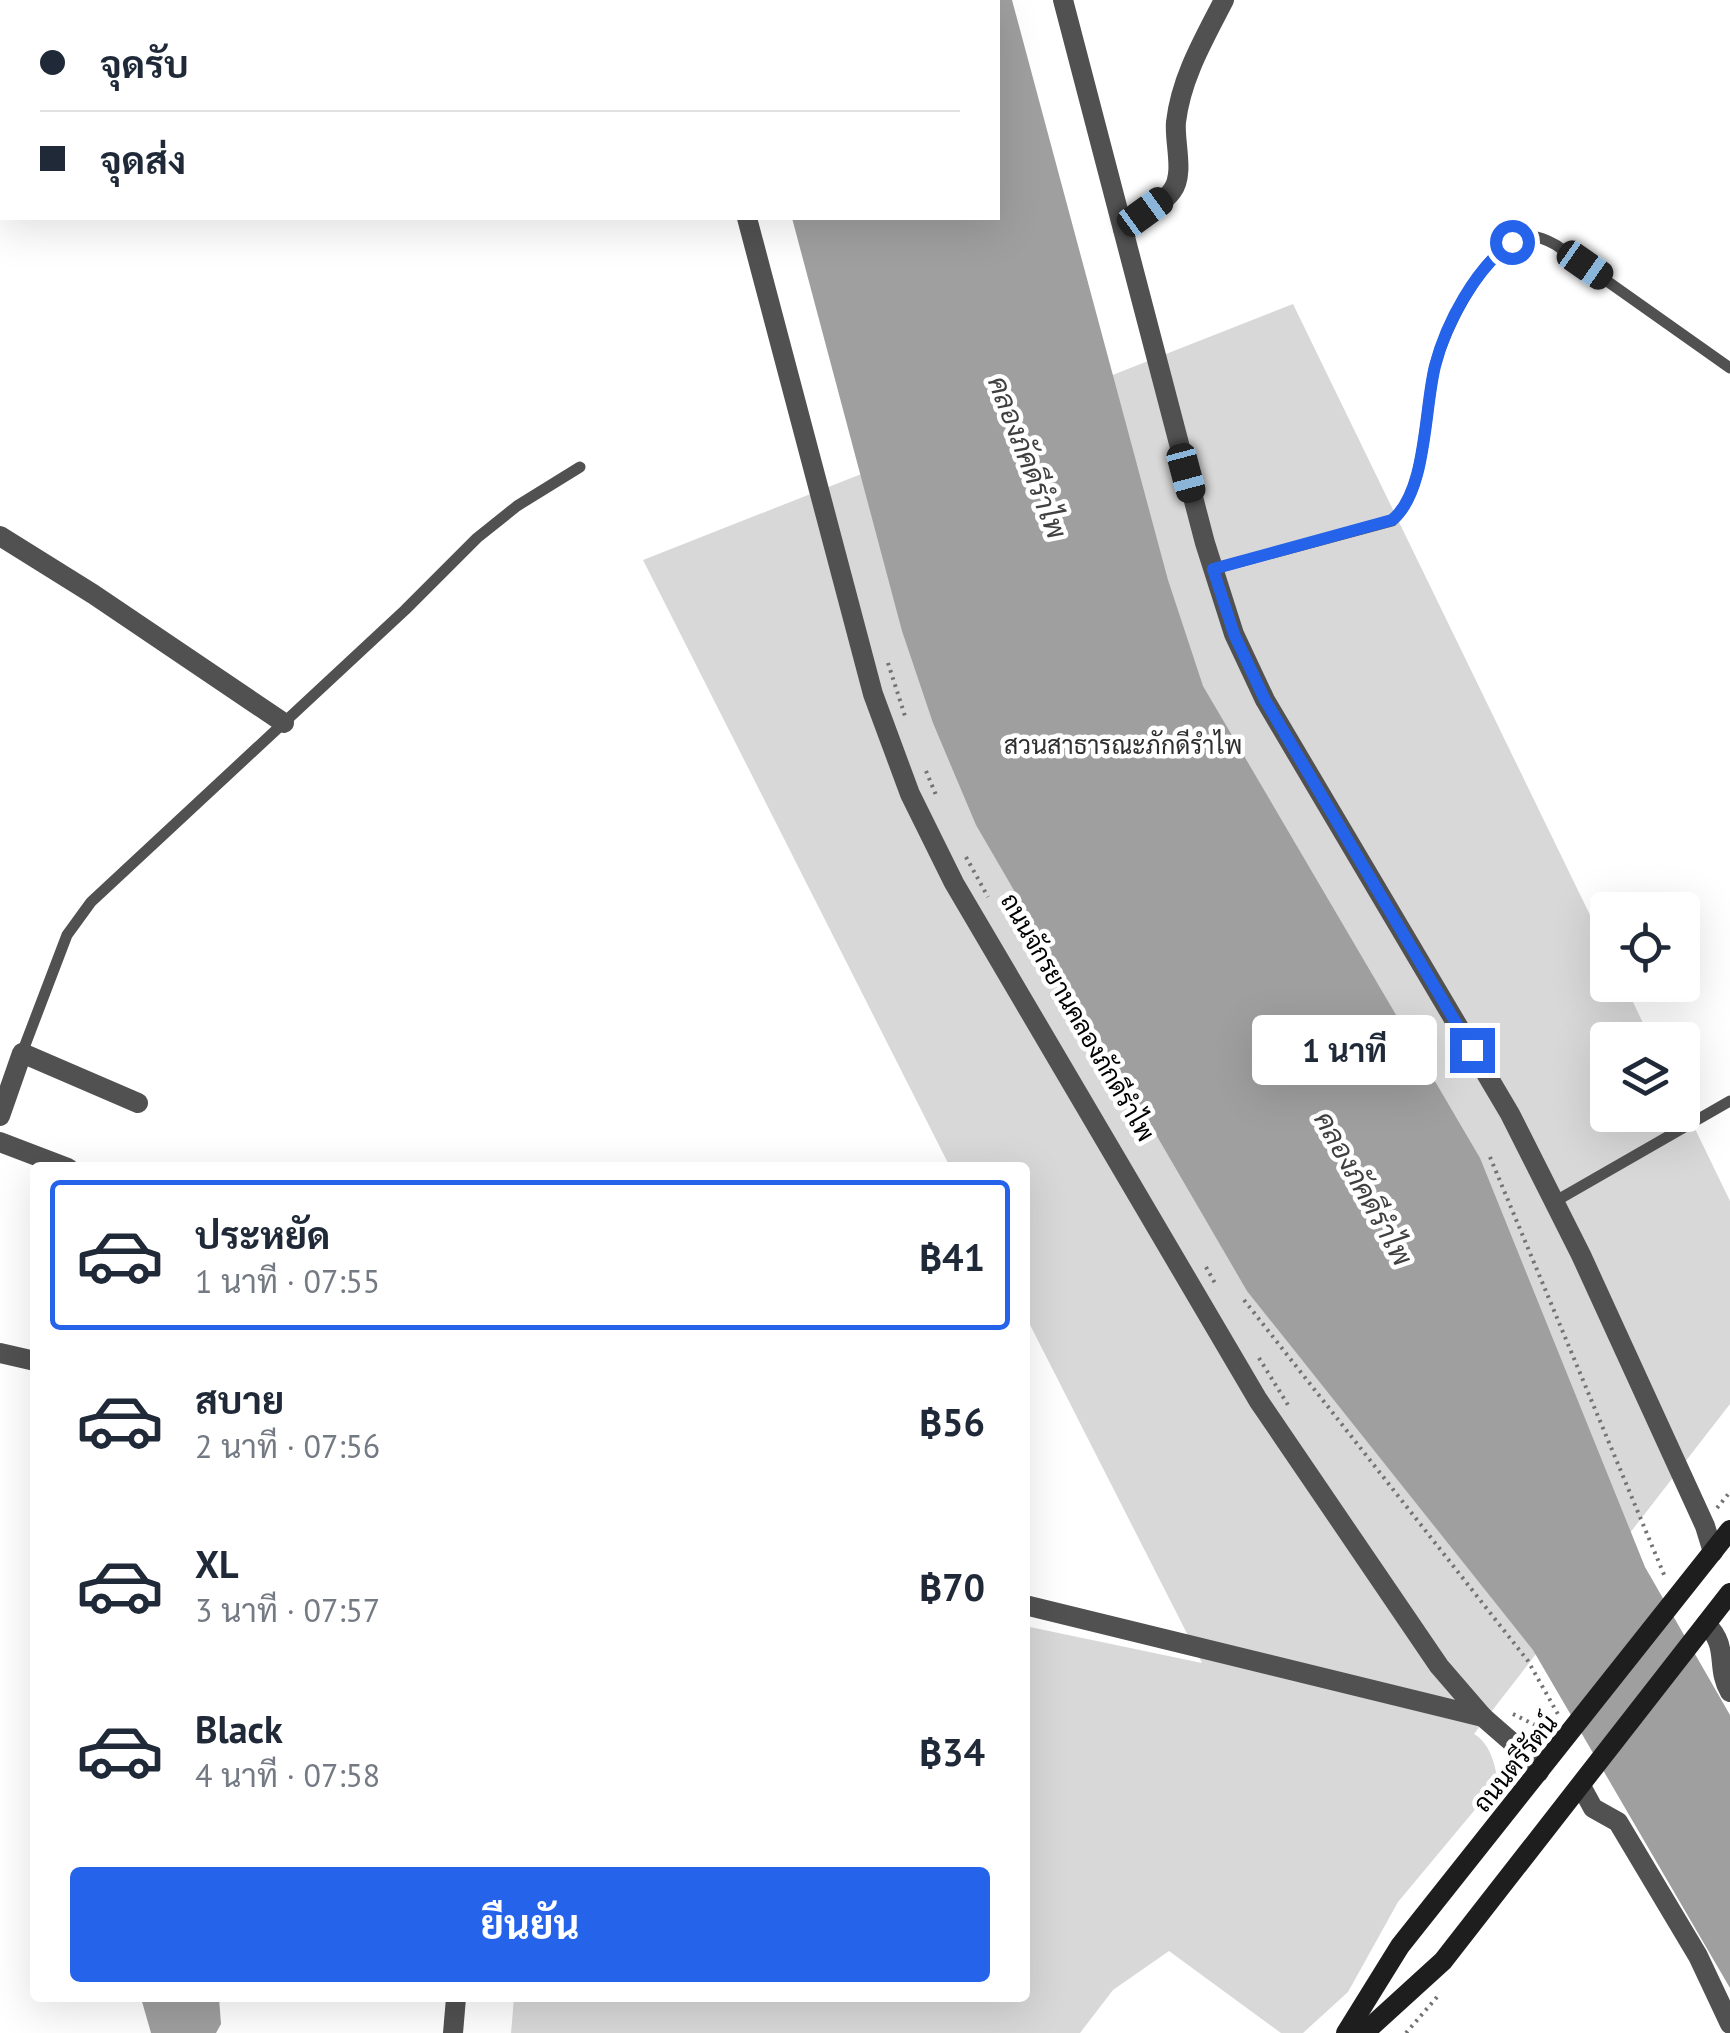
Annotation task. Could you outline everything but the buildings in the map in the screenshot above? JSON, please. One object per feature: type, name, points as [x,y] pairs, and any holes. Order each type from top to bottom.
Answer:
[{"type":"main road","name":"ถนนตรีรัตน์","points":[[1346,2033],[1400,1946],[1539,1772],[1555,1739],[1730,1530]]},
{"type":"main road","points":[[1364,2033],[1443,1961],[1730,1593]]},
{"type":"street","points":[[1062,0],[1213,569],[1234,634],[1265,700],[1510,1114],[1705,1526],[1713,1552]]},
{"type":"street","points":[[1122,228],[1176,185],[1180,99],[1193,62],[1224,0]]},
{"type":"street","points":[[747,220],[873,694],[910,794],[954,883],[1258,1400],[1439,1666],[1492,1712],[1539,1772]]},
{"type":"street","points":[[0,536],[284,723]]},
{"type":"street","points":[[0,1116],[22,1053],[138,1103]]},
{"type":"street","points":[[0,1142],[52,1162]]},
{"type":"street","points":[[0,1352],[30,1360]]},
{"type":"street","points":[[1030,1606],[1492,1712]]},
{"type":"street","points":[[1706,1624],[1718,1634],[1724,1661],[1722,1676],[1730,1692]]},
{"type":"street","points":[[1581,1786],[1593,1808],[1618,1822],[1698,1956],[1730,2024]]},
{"type":"street","points":[[453,2033],[456,2002]]},
{"type":"lane","points":[[1213,569],[1392,520],[1403,511],[1415,479],[1436,363],[1448,327],[1486,266],[1512,242],[1529,236],[1556,245],[1730,368]]},
{"type":"lane","points":[[22,1053],[76,918],[406,610],[486,530],[580,467]]},
{"type":"lane","points":[[1554,1202],[1730,1101]]},
{"type":"path","points":[[884,650],[907,723]]},
{"type":"path","points":[[920,758],[942,808]]},
{"type":"path","name":"ถนนจักรยานคลองภักดีรำไพ","points":[[966,857],[994,908]]},
{"type":"path","points":[[1490,1157],[1666,1578]]},
{"type":"path","points":[[1202,1261],[1221,1292]]},
{"type":"path","points":[[1244,1300],[1528,1661],[1561,1718]]},
{"type":"path","points":[[1258,1354],[1296,1417]]},
{"type":"path","points":[[1717,1508],[1730,1492]]},
{"type":"path","points":[[1492,1712],[1555,1739]]},
{"type":"green space","name":"สวนสาธารณะภักดีรำไพ","points":[[1293,304],[1590,915],[1590,1002],[1633,1002],[1642,1022],[1590,1022],[1590,1132],[1697,1132],[1730,1201],[1730,1404],[1474,1734],[1488,1748],[1498,1782],[1398,1902],[1348,1992],[1303,2033],[1281,2033],[1169,1951],[1113,1990],[1080,2033],[511,2033],[514,2002],[1030,2002],[1030,1627],[1202,1663],[1030,1325],[1030,1162],[947,1162],[643,560]]},
{"type":"water","name":"คลองภัคดีรำไพ","points":[[1000,0],[1012,0],[1168,580],[1203,686],[1480,1158],[1645,1567],[1730,1715],[1730,1988],[1533,1650],[1247,1291],[976,825],[933,723],[902,631],[793,220],[1000,220]]},
{"type":"water","points":[[142,2002],[219,2002],[221,2024],[216,2033],[151,2033]]},
{"type":"route","points":[[1472,1050],[1265,700],[1234,634],[1213,569],[1392,520],[1403,511],[1410,500],[1436,363],[1448,327],[1486,266],[1512,242]]}]
